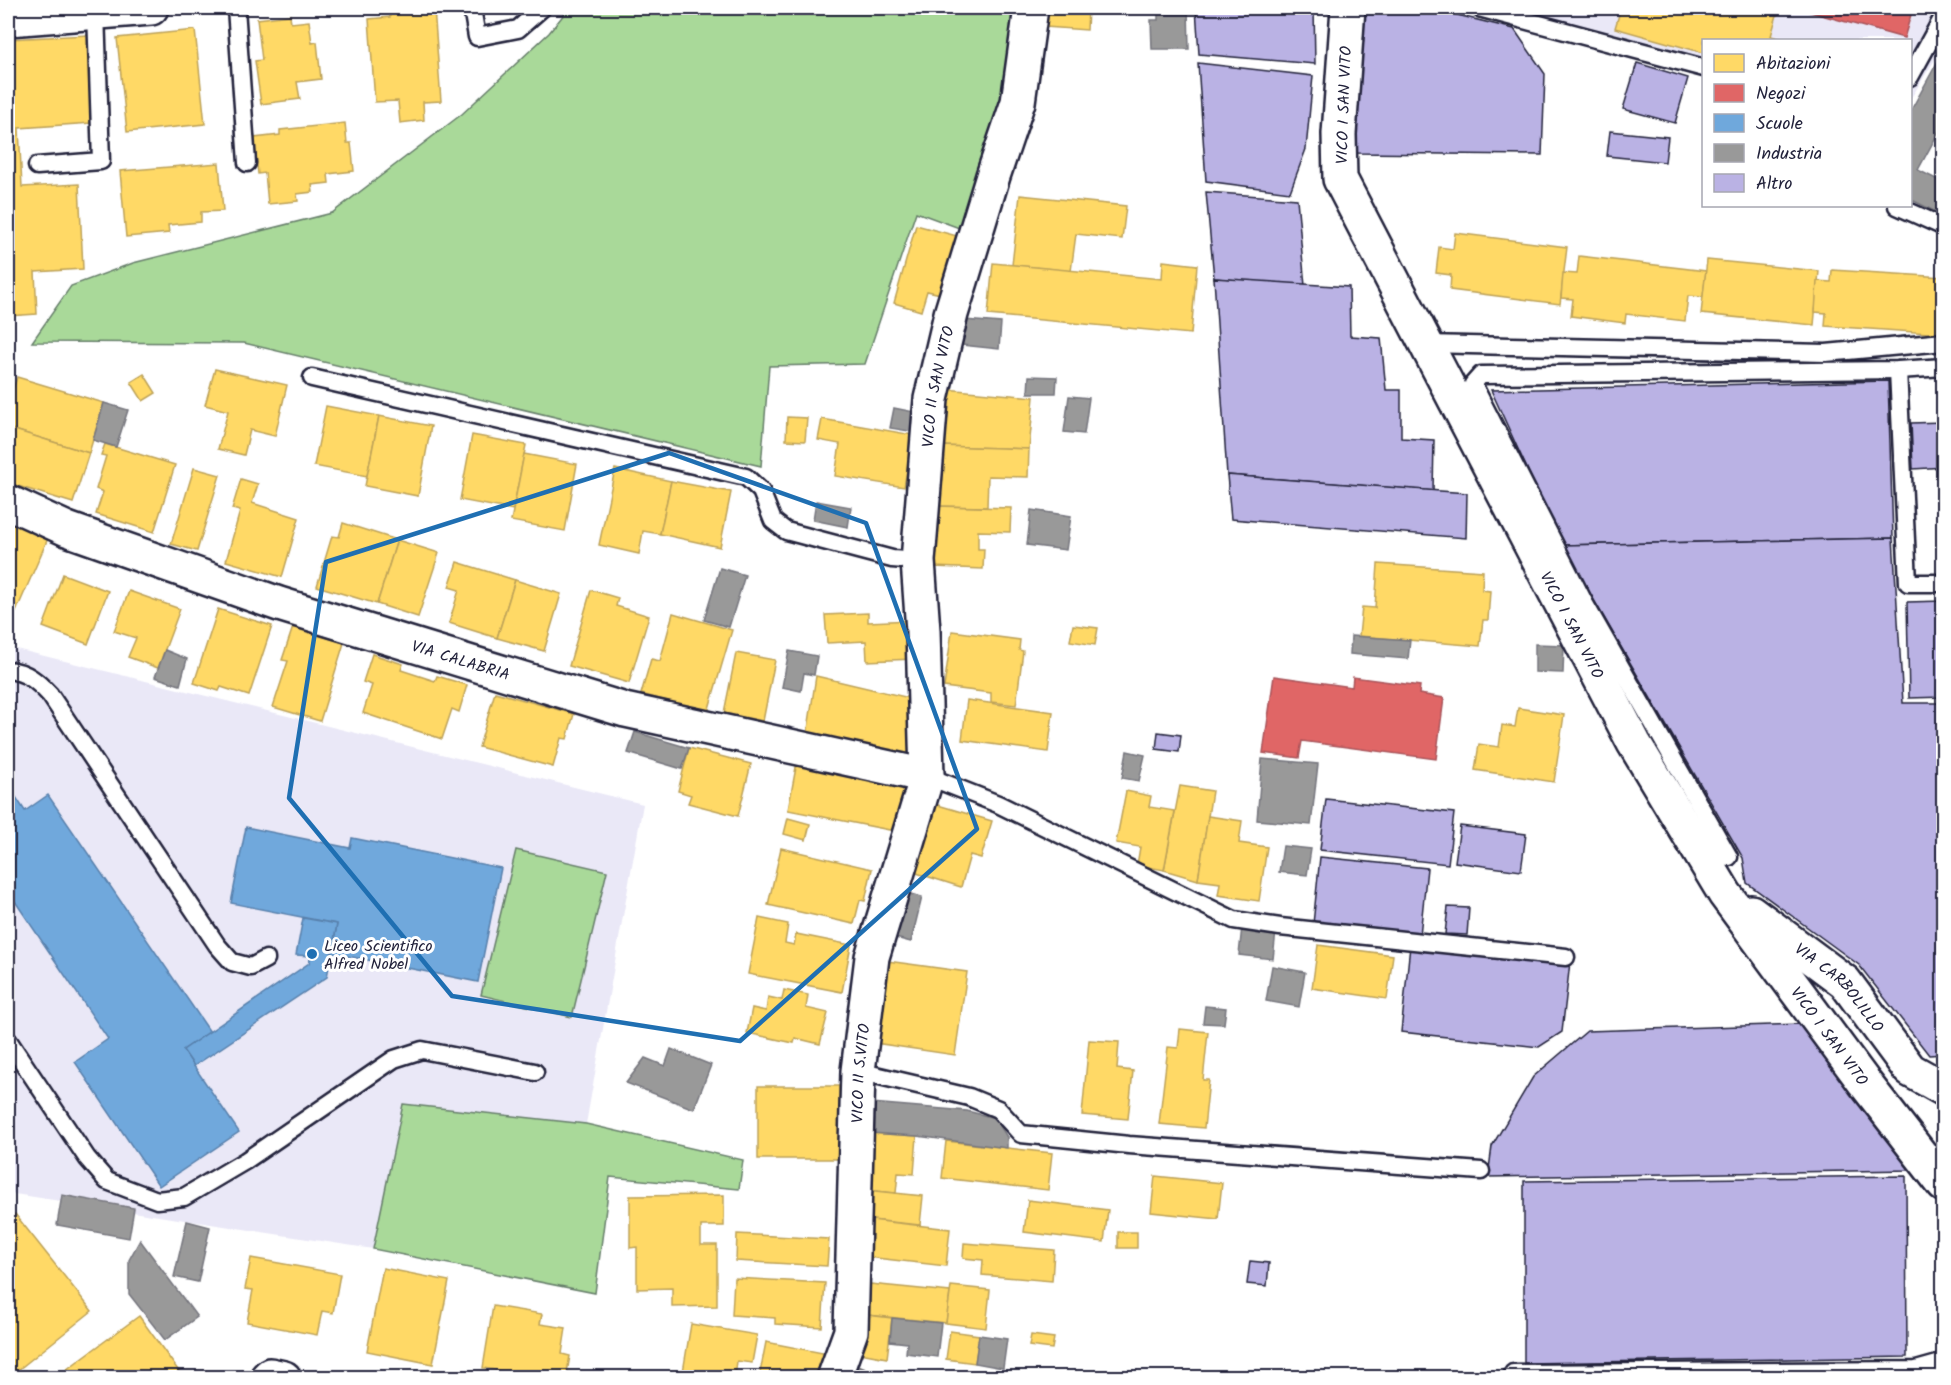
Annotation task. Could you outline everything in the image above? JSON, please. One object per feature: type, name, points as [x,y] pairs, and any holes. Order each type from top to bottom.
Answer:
[{"type":"street","points":[[8,19],[152,8]]},
{"type":"street","name":"VICO II SAN VITO","points":[[927,776],[923,631],[918,561],[931,399],[951,314],[1018,102],[1031,8]]},
{"type":"street","name":"VICO I SAN VITO","points":[[1348,8],[1339,134],[1340,179],[1634,743],[1725,894],[1864,1082],[1944,1185]]},
{"type":"street","name":"VIA CALABRIA","points":[[8,502],[67,529],[279,604],[625,710],[927,776]]},
{"type":"street","name":"VICO II S.VITO","points":[[834,1377],[851,1331],[858,1071],[872,957],[927,776]]},
{"type":"street","name":"VIA CARBOLILLO","points":[[1725,894],[1845,982],[1910,1070],[1944,1089]]},
{"type":"street","points":[[267,1377],[270,1375],[284,1377]]},
{"type":"lane","points":[[236,8],[247,163]]},
{"type":"lane","points":[[472,8],[477,38],[518,29],[542,8]]},
{"type":"lane","points":[[1479,8],[1702,67]]},
{"type":"lane","points":[[37,166],[101,161],[96,12]]},
{"type":"lane","points":[[1912,75],[1944,15]]},
{"type":"lane","points":[[1899,207],[1944,227]]},
{"type":"lane","points":[[1426,344],[1826,353],[1944,342]]},
{"type":"lane","points":[[1729,857],[1585,604],[1473,384],[1481,375],[1898,370],[1944,367]]},
{"type":"lane","points":[[1898,370],[1908,583],[1944,583]]},
{"type":"lane","points":[[312,378],[746,477],[761,491],[773,521],[786,531],[892,559],[918,561]]},
{"type":"lane","points":[[8,670],[20,672],[36,680],[50,695],[217,945],[232,962],[251,967],[266,959]]},
{"type":"lane","points":[[927,776],[998,804],[1234,920],[1292,929],[1566,957]]},
{"type":"lane","points":[[8,1040],[87,1158],[106,1181],[157,1200],[184,1197],[245,1161],[394,1059],[422,1050],[535,1072]]},
{"type":"lane","points":[[858,1071],[969,1097],[998,1109],[1021,1134],[1129,1146],[1481,1171]]},
{"type":"lane","points":[[1514,1373],[1916,1370],[1941,1363],[1944,1360]]},
{"type":"highlighted area","points":[[669,453],[866,523],[977,829],[740,1041],[452,996],[289,798],[326,562]]},
{"type":"shaded area","points":[[1478,8],[1943,8],[1943,47],[1912,96],[1912,39],[1702,39],[1702,74]]},
{"type":"shaded area","name":"Liceo Scientifico Alfred Nobel","points":[[8,647],[643,804],[586,1124],[403,1104],[373,1249],[8,1193]]},
{"type":"green space","points":[[569,8],[1021,8],[1008,103],[962,229],[916,212],[865,364],[769,366],[761,466],[244,343],[32,342],[71,286],[133,263],[332,213],[462,114],[549,33]]},
{"type":"green space","points":[[516,850],[607,871],[572,1017],[481,995]]},
{"type":"green space","points":[[403,1104],[586,1124],[743,1160],[739,1189],[610,1177],[595,1293],[373,1249]]},
{"type":"building: Abitazioni","points":[[434,8],[441,101],[423,102],[424,120],[400,123],[398,101],[375,102],[369,19],[390,17],[389,9]]},
{"type":"building: Abitazioni","points":[[1046,8],[1088,8],[1087,30],[1045,27]]},
{"type":"building: Abitazioni","points":[[1621,8],[1749,8],[1777,15],[1771,36],[1782,39],[1702,39],[1702,52],[1615,28]]},
{"type":"building: Abitazioni","points":[[290,15],[291,23],[309,21],[312,43],[317,42],[321,79],[297,82],[300,99],[261,104],[255,61],[262,60],[257,19]]},
{"type":"building: Abitazioni","points":[[195,30],[205,124],[127,132],[117,38]]},
{"type":"building: Abitazioni","points":[[88,35],[92,123],[19,128],[22,187],[79,184],[83,269],[35,272],[37,314],[8,316],[8,39]]},
{"type":"building: Abitazioni","points":[[345,123],[347,143],[351,143],[354,171],[328,174],[329,183],[312,185],[313,192],[297,194],[298,201],[268,204],[265,173],[258,174],[254,138],[280,135],[280,130]]},
{"type":"building: Abitazioni","points":[[219,163],[223,211],[201,212],[201,222],[168,225],[169,233],[126,237],[120,171]]},
{"type":"building: Abitazioni","points":[[1020,195],[1126,206],[1122,239],[1076,234],[1071,271],[1012,265]]},
{"type":"building: Abitazioni","points":[[916,225],[957,236],[941,294],[927,291],[921,311],[894,303]]},
{"type":"building: Abitazioni","points":[[1455,233],[1567,247],[1560,304],[1450,290],[1451,275],[1436,273],[1439,247],[1453,249]]},
{"type":"building: Abitazioni","points":[[1579,256],[1706,271],[1703,297],[1688,296],[1685,321],[1626,314],[1625,323],[1571,316],[1573,299],[1561,298],[1563,273],[1577,274]]},
{"type":"building: Abitazioni","points":[[1707,260],[1819,271],[1814,325],[1701,314]]},
{"type":"building: Abitazioni","points":[[1163,261],[1197,265],[1191,334],[988,315],[993,263],[1162,279]]},
{"type":"building: Abitazioni","points":[[1832,270],[1944,277],[1944,334],[1825,326],[1826,313],[1815,312],[1817,281],[1831,282]]},
{"type":"building: Abitazioni","points":[[215,369],[287,385],[275,436],[250,430],[244,455],[218,449],[228,411],[205,405]]},
{"type":"building: Abitazioni","points":[[144,374],[156,393],[143,401],[131,382]]},
{"type":"building: Abitazioni","points":[[17,377],[104,403],[89,453],[8,428],[8,405]]},
{"type":"building: Abitazioni","points":[[945,389],[1034,397],[1029,449],[939,446]]},
{"type":"building: Abitazioni","points":[[326,406],[379,416],[367,476],[314,466]]},
{"type":"building: Abitazioni","points":[[379,416],[431,426],[418,496],[365,486]]},
{"type":"building: Abitazioni","points":[[787,417],[807,418],[805,441],[786,440]]},
{"type":"building: Abitazioni","points":[[822,419],[913,435],[904,487],[835,476],[840,444],[818,440]]},
{"type":"building: Abitazioni","points":[[8,428],[89,453],[73,503],[8,483]]},
{"type":"building: Abitazioni","points":[[472,435],[526,445],[513,510],[460,500]]},
{"type":"building: Abitazioni","points":[[105,444],[175,465],[154,532],[96,514],[103,492],[96,489],[106,456],[101,455]]},
{"type":"building: Abitazioni","points":[[939,446],[1029,449],[1028,477],[988,476],[987,507],[936,506]]},
{"type":"building: Abitazioni","points":[[524,454],[577,464],[565,531],[511,521]]},
{"type":"building: Abitazioni","points":[[194,468],[220,475],[197,551],[171,544]]},
{"type":"building: Abitazioni","points":[[615,469],[671,481],[660,534],[643,531],[639,554],[599,545]]},
{"type":"building: Abitazioni","points":[[241,479],[258,484],[252,503],[299,518],[282,577],[226,561],[240,511],[232,509]]},
{"type":"building: Abitazioni","points":[[671,481],[731,492],[720,547],[660,534]]},
{"type":"building: Abitazioni","points":[[936,506],[1011,508],[1010,532],[978,531],[978,549],[984,549],[983,569],[934,567]]},
{"type":"building: Abitazioni","points":[[8,518],[49,536],[9,628],[8,627]]},
{"type":"building: Abitazioni","points":[[343,523],[397,540],[377,604],[317,586],[332,536],[339,537]]},
{"type":"building: Abitazioni","points":[[397,540],[439,553],[418,617],[377,604]]},
{"type":"building: Abitazioni","points":[[457,562],[515,580],[497,638],[449,623],[459,590],[449,587]]},
{"type":"building: Abitazioni","points":[[1378,564],[1483,571],[1482,590],[1490,591],[1488,620],[1483,620],[1480,646],[1359,636],[1362,607],[1375,608]]},
{"type":"building: Abitazioni","points":[[63,574],[108,591],[88,644],[43,627]]},
{"type":"building: Abitazioni","points":[[515,580],[561,594],[544,651],[497,638]]},
{"type":"building: Abitazioni","points":[[591,590],[618,598],[616,606],[649,616],[629,683],[569,666]]},
{"type":"building: Abitazioni","points":[[129,591],[180,609],[158,668],[128,657],[136,638],[114,631]]},
{"type":"building: Abitazioni","points":[[218,609],[272,626],[249,696],[221,687],[219,691],[194,683]]},
{"type":"building: Abitazioni","points":[[673,613],[732,630],[708,712],[641,694],[651,659],[660,661]]},
{"type":"building: Abitazioni","points":[[868,613],[868,622],[912,620],[914,659],[867,661],[866,641],[827,643],[825,615]]},
{"type":"building: Abitazioni","points":[[1073,625],[1098,628],[1095,645],[1070,641]]},
{"type":"building: Abitazioni","points":[[293,627],[344,643],[320,721],[273,707],[288,661],[282,660]]},
{"type":"building: Abitazioni","points":[[952,631],[1020,640],[1019,650],[1023,651],[1016,705],[991,702],[991,693],[944,687]]},
{"type":"building: Abitazioni","points":[[736,653],[775,660],[763,721],[724,713]]},
{"type":"building: Abitazioni","points":[[372,654],[403,664],[401,670],[435,681],[437,676],[467,685],[459,712],[452,709],[442,739],[363,713],[372,685],[363,682]]},
{"type":"building: Abitazioni","points":[[816,676],[914,699],[914,723],[909,757],[807,736]]},
{"type":"building: Abitazioni","points":[[495,692],[574,714],[567,739],[561,738],[553,767],[479,747]]},
{"type":"building: Abitazioni","points":[[967,700],[1053,712],[1048,752],[962,740]]},
{"type":"building: Abitazioni","points":[[1518,708],[1564,715],[1554,782],[1475,770],[1479,744],[1499,747],[1502,725],[1515,727]]},
{"type":"building: Abitazioni","points":[[689,748],[751,764],[738,816],[688,803],[691,795],[678,791]]},
{"type":"building: Abitazioni","points":[[797,762],[905,784],[895,831],[788,810]]},
{"type":"building: Abitazioni","points":[[1180,786],[1212,791],[1198,880],[1164,870]]},
{"type":"building: Abitazioni","points":[[1126,791],[1151,796],[1149,807],[1175,811],[1164,870],[1137,865],[1140,847],[1116,843]]},
{"type":"building: Abitazioni","points":[[931,803],[992,821],[981,858],[970,855],[961,887],[910,871]]},
{"type":"building: Abitazioni","points":[[1208,816],[1242,821],[1239,843],[1267,847],[1259,901],[1218,895],[1220,883],[1198,880]]},
{"type":"building: Abitazioni","points":[[788,818],[810,824],[806,840],[784,834]]},
{"type":"building: Abitazioni","points":[[781,848],[872,869],[865,901],[860,900],[854,924],[768,905]]},
{"type":"building: Abitazioni","points":[[759,918],[788,924],[785,943],[794,945],[796,934],[851,945],[842,992],[748,974]]},
{"type":"building: Abitazioni","points":[[1318,945],[1393,955],[1387,999],[1312,988]]},
{"type":"building: Abitazioni","points":[[880,960],[967,972],[955,1055],[868,1042]]},
{"type":"building: Abitazioni","points":[[784,990],[808,995],[806,1008],[828,1013],[820,1044],[795,1038],[794,1043],[747,1033],[752,1008],[766,1011],[768,997],[782,1000]]},
{"type":"building: Abitazioni","points":[[1180,1029],[1208,1032],[1203,1080],[1209,1080],[1204,1128],[1159,1124],[1168,1047],[1178,1048]]},
{"type":"building: Abitazioni","points":[[1089,1040],[1119,1042],[1117,1069],[1133,1071],[1128,1119],[1082,1115]]},
{"type":"building: Abitazioni","points":[[758,1086],[839,1086],[839,1159],[758,1159]]},
{"type":"building: Abitazioni","points":[[870,1133],[917,1136],[914,1174],[898,1173],[896,1193],[865,1190]]},
{"type":"building: Abitazioni","points":[[946,1141],[1052,1153],[1048,1190],[942,1178]]},
{"type":"building: Abitazioni","points":[[1155,1176],[1222,1183],[1218,1219],[1151,1212]]},
{"type":"building: Abitazioni","points":[[865,1190],[923,1196],[920,1225],[862,1219]]},
{"type":"building: Abitazioni","points":[[724,1195],[724,1226],[701,1226],[701,1245],[717,1245],[717,1306],[672,1307],[672,1288],[637,1289],[637,1247],[630,1248],[630,1196]]},
{"type":"building: Abitazioni","points":[[1028,1200],[1108,1210],[1104,1242],[1024,1232]]},
{"type":"building: Abitazioni","points":[[15,1214],[92,1311],[8,1378],[8,1220]]},
{"type":"building: Abitazioni","points":[[862,1219],[950,1229],[946,1266],[858,1256]]},
{"type":"building: Abitazioni","points":[[1118,1232],[1137,1232],[1137,1248],[1118,1248]]},
{"type":"building: Abitazioni","points":[[737,1234],[829,1239],[827,1266],[736,1261]]},
{"type":"building: Abitazioni","points":[[964,1243],[1054,1250],[1052,1281],[982,1275],[983,1260],[963,1258]]},
{"type":"building: Abitazioni","points":[[251,1258],[340,1274],[333,1313],[322,1311],[317,1335],[247,1322],[253,1290],[245,1289]]},
{"type":"building: Abitazioni","points":[[383,1268],[449,1281],[433,1364],[367,1351]]},
{"type":"building: Abitazioni","points":[[734,1278],[825,1283],[822,1327],[775,1324],[775,1318],[732,1315]]},
{"type":"building: Abitazioni","points":[[860,1283],[950,1292],[946,1323],[858,1314]]},
{"type":"building: Abitazioni","points":[[951,1286],[990,1290],[986,1328],[946,1323]]},
{"type":"building: Abitazioni","points":[[493,1306],[542,1314],[540,1324],[566,1328],[562,1354],[570,1356],[566,1378],[533,1378],[533,1376],[483,1368]]},
{"type":"building: Abitazioni","points":[[858,1314],[892,1318],[887,1358],[849,1351]]},
{"type":"building: Abitazioni","points":[[139,1316],[183,1377],[55,1378]]},
{"type":"building: Abitazioni","points":[[691,1324],[757,1335],[752,1363],[737,1361],[735,1378],[682,1378]]},
{"type":"building: Abitazioni","points":[[950,1331],[979,1335],[975,1363],[946,1359]]},
{"type":"building: Abitazioni","points":[[1031,1335],[1054,1338],[1052,1349],[1029,1346]]},
{"type":"building: Abitazioni","points":[[766,1342],[828,1354],[821,1378],[759,1378]]},
{"type":"building: Negozi","points":[[1796,8],[1913,8],[1904,38]]},
{"type":"building: Negozi","points":[[1274,676],[1352,687],[1353,677],[1420,686],[1419,694],[1444,698],[1436,759],[1302,741],[1299,758],[1263,753]]},
{"type":"building: Scuole","points":[[8,785],[25,811],[48,795],[210,1032],[183,1050],[239,1132],[159,1186],[75,1062],[108,1039],[8,891]]},
{"type":"building: Scuole","points":[[246,827],[350,848],[352,838],[501,868],[478,982],[332,953],[337,924],[231,903]]},
{"type":"building: Scuole","points":[[303,918],[337,924],[327,977],[194,1066],[183,1050],[309,963],[311,956],[296,955]]},
{"type":"building: Industria","points":[[1158,8],[1188,8],[1189,49],[1152,49],[1151,20],[1158,20]]},
{"type":"building: Industria","points":[[1944,50],[1944,122],[1918,170],[1944,183],[1944,216],[1912,200],[1912,108]]},
{"type":"building: Industria","points":[[964,320],[1001,323],[999,349],[962,345]]},
{"type":"building: Industria","points":[[1029,376],[1057,377],[1056,393],[1028,393]]},
{"type":"building: Industria","points":[[1069,396],[1089,398],[1084,434],[1064,432]]},
{"type":"building: Industria","points":[[104,403],[128,410],[116,447],[93,440]]},
{"type":"building: Industria","points":[[894,408],[919,413],[915,432],[890,428]]},
{"type":"building: Industria","points":[[816,501],[851,507],[848,527],[813,520]]},
{"type":"building: Industria","points":[[1031,510],[1071,516],[1066,550],[1027,545]]},
{"type":"building: Industria","points":[[720,568],[745,575],[729,627],[704,620]]},
{"type":"building: Industria","points":[[1351,636],[1410,640],[1408,659],[1350,654]]},
{"type":"building: Industria","points":[[1535,644],[1564,645],[1563,673],[1535,672]]},
{"type":"building: Industria","points":[[165,650],[187,659],[180,685],[155,677]]},
{"type":"building: Industria","points":[[789,651],[817,656],[814,675],[804,673],[801,691],[782,687]]},
{"type":"building: Industria","points":[[635,732],[689,748],[682,769],[628,753]]},
{"type":"building: Industria","points":[[1127,751],[1145,755],[1139,781],[1122,778]]},
{"type":"building: Industria","points":[[1262,759],[1318,764],[1311,825],[1257,820]]},
{"type":"building: Industria","points":[[1283,846],[1311,849],[1307,875],[1279,872]]},
{"type":"building: Industria","points":[[899,891],[922,897],[911,942],[888,936]]},
{"type":"building: Industria","points":[[1242,927],[1276,931],[1273,959],[1239,955]]},
{"type":"building: Industria","points":[[1272,966],[1305,972],[1299,1007],[1266,1001]]},
{"type":"building: Industria","points":[[1205,1006],[1226,1008],[1224,1024],[1203,1023]]},
{"type":"building: Industria","points":[[671,1049],[711,1065],[694,1109],[626,1083],[645,1058],[665,1066]]},
{"type":"building: Industria","points":[[871,1103],[967,1111],[995,1118],[1007,1137],[1007,1148],[917,1136],[870,1133]]},
{"type":"building: Industria","points":[[62,1195],[134,1208],[129,1238],[57,1225]]},
{"type":"building: Industria","points":[[187,1221],[210,1227],[198,1282],[174,1277]]},
{"type":"building: Industria","points":[[140,1240],[197,1317],[165,1340],[129,1294],[129,1260]]},
{"type":"building: Industria","points":[[892,1318],[941,1323],[937,1357],[906,1353],[907,1343],[890,1341]]},
{"type":"building: Industria","points":[[979,1335],[1007,1339],[1003,1368],[975,1363]]},
{"type":"building: Industria","points":[[856,1365],[882,1376],[881,1378],[851,1378]]},
{"type":"building: Altro","points":[[1196,8],[1314,8],[1315,64],[1199,54]]},
{"type":"building: Altro","points":[[1357,11],[1441,11],[1514,29],[1545,74],[1542,155],[1356,153]]},
{"type":"building: Altro","points":[[1198,63],[1313,76],[1306,149],[1290,192],[1206,181]]},
{"type":"building: Altro","points":[[1637,63],[1688,78],[1675,123],[1623,109]]},
{"type":"building: Altro","points":[[1610,131],[1668,137],[1665,162],[1607,156]]},
{"type":"building: Altro","points":[[1206,192],[1297,199],[1305,286],[1214,278]]},
{"type":"building: Altro","points":[[1214,278],[1349,287],[1350,336],[1381,338],[1386,390],[1401,390],[1401,438],[1434,440],[1433,491],[1227,475]]},
{"type":"building: Altro","points":[[1888,381],[1893,538],[1562,545],[1491,390]]},
{"type":"building: Altro","points":[[1944,422],[1944,467],[1913,469],[1911,423]]},
{"type":"building: Altro","points":[[1227,475],[1467,493],[1466,538],[1231,519]]},
{"type":"building: Altro","points":[[1893,538],[1903,703],[1944,703],[1944,1054],[1929,1055],[1859,965],[1747,883],[1743,858],[1562,545]]},
{"type":"building: Altro","points":[[1944,601],[1944,697],[1909,698],[1907,602]]},
{"type":"building: Altro","points":[[1158,732],[1181,735],[1179,752],[1156,749]]},
{"type":"building: Altro","points":[[1326,799],[1454,813],[1448,864],[1320,850]]},
{"type":"building: Altro","points":[[1460,826],[1526,834],[1521,871],[1455,862]]},
{"type":"building: Altro","points":[[1320,857],[1427,868],[1420,935],[1313,924]]},
{"type":"building: Altro","points":[[1448,907],[1469,908],[1467,935],[1445,934]]},
{"type":"building: Altro","points":[[1410,946],[1570,962],[1562,1032],[1539,1047],[1401,1032]]},
{"type":"building: Altro","points":[[1801,1024],[1911,1170],[1488,1177],[1492,1146],[1533,1077],[1587,1031]]},
{"type":"building: Altro","points":[[1906,1176],[1907,1357],[1524,1363],[1524,1181]]},
{"type":"building: Altro","points":[[1250,1261],[1269,1263],[1267,1286],[1247,1284]]},
{"type":"place","name":"Liceo Scientifico Alfred Nobel","points":[[312,954]]}]
